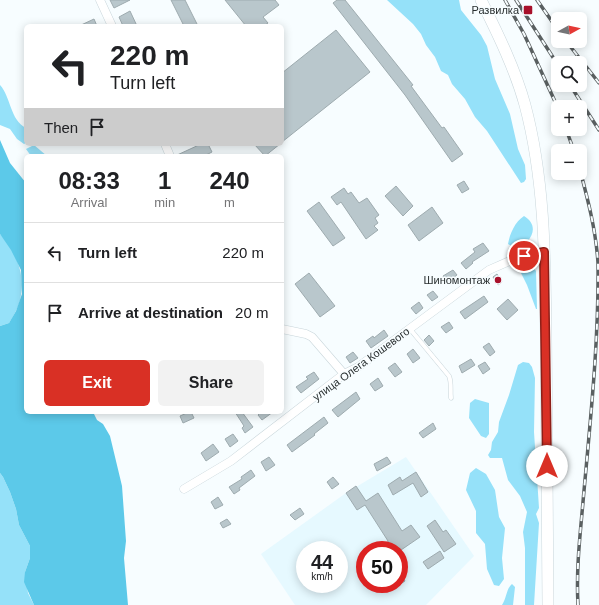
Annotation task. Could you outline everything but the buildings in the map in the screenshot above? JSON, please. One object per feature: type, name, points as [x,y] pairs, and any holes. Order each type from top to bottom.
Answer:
[{"type":"main road","points":[[481,0],[516,77],[525,106],[535,156],[541,199],[544,252],[548,605]]},
{"type":"street","points":[[100,0],[111,24]]},
{"type":"street","name":"улица Олега Кошевого","points":[[184,489],[231,461],[344,374],[358,367],[489,270],[514,258],[544,252]]},
{"type":"street","points":[[284,329],[306,334],[312,337],[344,374]]},
{"type":"lane","points":[[410,329],[450,376],[451,398]]},
{"type":"shaded area","points":[[387,0],[459,0],[461,10],[481,35],[487,46],[495,79],[510,114],[518,149],[525,165],[526,179],[524,182],[521,183],[487,131],[475,117],[465,99],[452,84],[448,75],[441,71],[435,57],[426,45],[421,34],[413,24]]},
{"type":"shaded area","points":[[0,85],[4,90],[17,120],[24,126],[24,144],[17,139],[10,129],[0,125]]},
{"type":"shaded area","points":[[0,140],[10,163],[24,180],[24,414],[94,414],[97,420],[103,424],[110,436],[122,486],[126,541],[124,558],[128,605],[34,605],[24,582],[25,572],[30,558],[30,546],[19,525],[16,509],[10,492],[0,473],[0,326],[9,323],[16,311],[22,294],[21,270],[11,250],[0,234]]},
{"type":"shaded area","points":[[35,146],[45,154],[30,154],[26,149]]},
{"type":"shaded area","points":[[524,216],[532,225],[532,234],[526,243],[515,248],[508,244],[509,240],[516,225]]},
{"type":"shaded area","points":[[0,234],[10,247],[18,262],[22,278],[22,287],[19,302],[13,317],[9,323],[0,326]]},
{"type":"shaded area","points":[[525,261],[536,271],[537,309],[516,263]]},
{"type":"shaded area","points":[[523,362],[529,363],[532,367],[535,378],[534,432],[539,508],[536,514],[539,523],[534,605],[525,605],[525,548],[523,532],[527,512],[520,496],[508,480],[502,458],[490,458],[488,455],[491,450],[492,442],[498,432],[499,422],[518,365]]},
{"type":"shaded area","points":[[475,399],[489,403],[489,434],[486,438],[481,436],[469,418],[470,403]]},
{"type":"shaded area","points":[[406,457],[474,556],[426,605],[295,605],[261,554],[346,493]]},
{"type":"shaded area","points":[[476,468],[486,474],[495,490],[499,517],[505,528],[502,558],[504,579],[499,586],[494,585],[487,569],[485,544],[476,533],[476,511],[466,490],[470,473]]},
{"type":"shaded area","points":[[0,473],[10,492],[16,509],[19,525],[30,546],[30,558],[25,572],[28,593],[34,605],[0,605]]},
{"type":"shaded area","points":[[512,584],[515,587],[513,605],[502,605],[509,588]]},
{"type":"railway","points":[[505,0],[524,34],[554,100]]},
{"type":"railway","points":[[516,0],[552,56]]},
{"type":"railway","points":[[537,0],[551,20]]},
{"type":"railway","points":[[572,48],[599,83]]},
{"type":"railway","points":[[575,92],[599,130]]},
{"type":"railway","points":[[569,136],[571,144]]},
{"type":"railway","points":[[578,605],[579,553],[594,382],[598,293],[598,263],[594,227],[583,180]]},
{"type":"place","name":"Развилка","points":[[528,10]]},
{"type":"place","name":"Шиномонтаж","points":[[498,280]]},
{"type":"route","points":[[524,256],[544,252],[547,466]]}]
